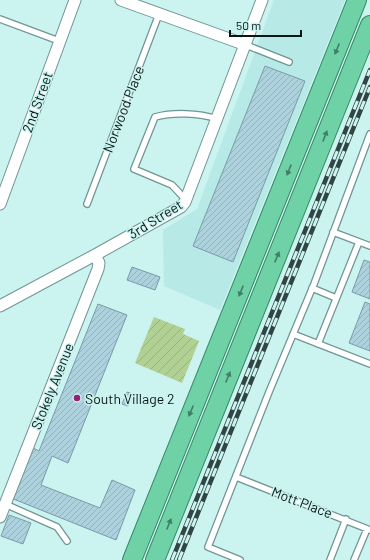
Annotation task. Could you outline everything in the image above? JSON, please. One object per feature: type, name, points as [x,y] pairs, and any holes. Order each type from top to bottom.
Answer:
[{"type":"highway","points":[[132,560],[357,0]]},
{"type":"highway","points":[[155,560],[370,25]]},
{"type":"street","name":"2nd Street","points":[[0,204],[75,0]]},
{"type":"street","points":[[121,0],[246,45]]},
{"type":"street","name":"3rd Street","points":[[0,306],[181,207],[186,200],[218,119],[262,0]]},
{"type":"street","name":"Stokely Avenue","points":[[0,516],[98,269],[99,263],[95,255]]},
{"type":"lane","name":"Norwood Place","points":[[87,204],[159,14]]},
{"type":"lane","points":[[0,19],[59,41]]},
{"type":"lane","points":[[246,45],[289,62]]},
{"type":"lane","points":[[186,200],[172,185],[134,169],[155,117],[167,114],[208,116],[218,119]]},
{"type":"lane","points":[[240,560],[208,547],[312,288],[369,142],[370,134]]},
{"type":"lane","points":[[333,232],[370,246]]},
{"type":"lane","points":[[318,344],[359,242]]},
{"type":"lane","points":[[312,288],[336,298]]},
{"type":"lane","points":[[293,334],[370,364]]},
{"type":"lane","name":"Mott Place","points":[[236,477],[346,519],[369,530],[354,560]]},
{"type":"lane","points":[[5,504],[57,527],[67,541]]},
{"type":"lane","points":[[330,560],[346,519]]},
{"type":"shaded area","points":[[274,0],[345,0],[220,310],[164,286],[163,230],[197,209]]},
{"type":"green space","points":[[154,317],[185,329],[183,334],[199,341],[182,383],[135,363]]},
{"type":"building","points":[[265,66],[305,81],[233,262],[193,246]]},
{"type":"building","points":[[364,260],[370,262],[370,299],[352,292]]},
{"type":"building","points":[[132,267],[160,277],[155,290],[127,280]]},
{"type":"building","points":[[365,302],[370,304],[370,351],[349,343]]},
{"type":"building","name":"South Village 2","points":[[98,304],[127,315],[68,463],[52,456],[41,485],[100,508],[112,480],[135,490],[116,540],[11,498],[31,447],[39,451]]},
{"type":"building","points":[[127,392],[133,394],[128,406],[122,404]]},
{"type":"building","points":[[9,515],[31,523],[23,544],[1,536]]},
{"type":"railway","points":[[172,560],[370,70]]},
{"type":"railway","points":[[179,560],[370,87]]},
{"type":"place","name":"South Village 2","points":[[77,398]]}]
